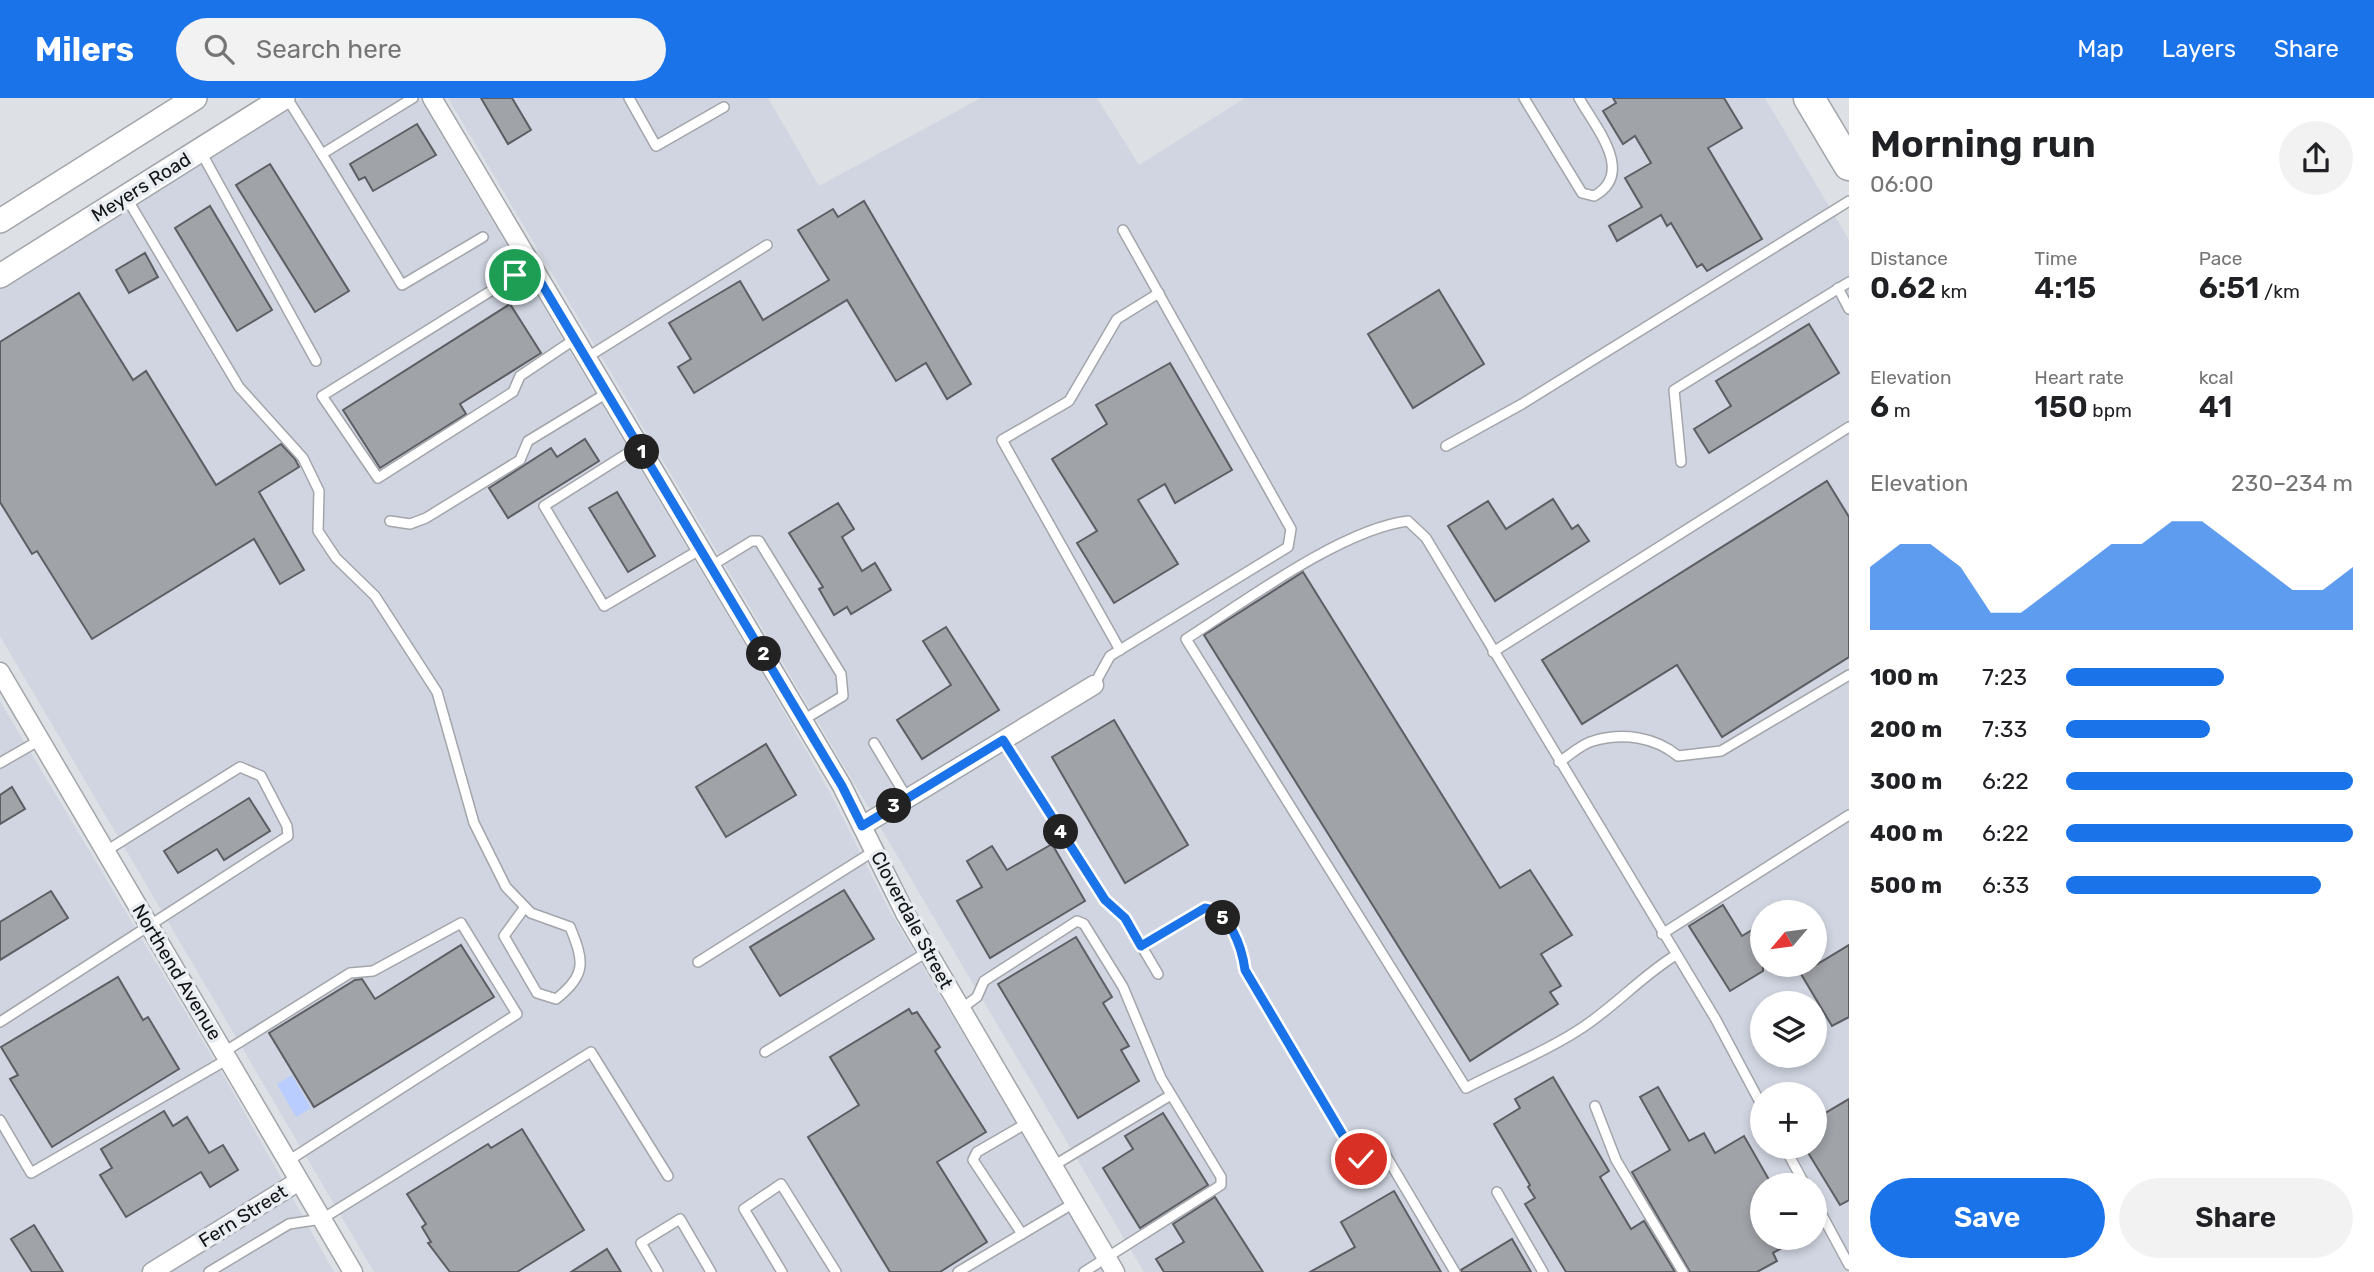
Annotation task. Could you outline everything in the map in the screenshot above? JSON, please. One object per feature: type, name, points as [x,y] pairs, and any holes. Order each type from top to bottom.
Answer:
[{"type":"highway","points":[[1809,98],[1849,165]]},
{"type":"street","points":[[0,221],[195,98]]},
{"type":"street","name":"Meyers Road","points":[[0,276],[285,98]]},
{"type":"street","name":"Cloverdale Street","points":[[432,98],[803,720],[927,952],[1111,1265]]},
{"type":"street","name":"Northend Avenue","points":[[0,672],[353,1272]]},
{"type":"street","points":[[862,826],[1094,685]]},
{"type":"street","name":"Fern Street","points":[[152,1272],[299,1181]]},
{"type":"lane","points":[[285,98],[402,285],[483,237]]},
{"type":"lane","points":[[322,154],[413,98]]},
{"type":"lane","points":[[629,98],[656,146],[723,107]]},
{"type":"lane","points":[[1524,98],[1582,193],[1594,196],[1607,189],[1614,177],[1614,160],[1579,98]]},
{"type":"lane","points":[[200,150],[249,234],[316,361]]},
{"type":"lane","points":[[126,197],[239,387],[303,458],[319,491],[318,531],[336,558],[375,596],[437,692],[474,823],[506,887],[531,913],[570,927],[581,955],[575,984],[556,999],[537,993],[504,936],[525,907]]},
{"type":"lane","points":[[1446,446],[1522,404],[1849,201]]},
{"type":"lane","points":[[1094,685],[1110,656],[1288,547],[1291,529],[1123,230]]},
{"type":"lane","points":[[586,358],[767,245]]},
{"type":"lane","points":[[531,266],[322,396],[378,478],[513,391],[520,376],[575,339]]},
{"type":"lane","points":[[1681,462],[1674,390],[1849,282]]},
{"type":"lane","points":[[1839,288],[1849,309]]},
{"type":"lane","points":[[1120,650],[1002,440],[1069,401],[1117,319],[1159,293]]},
{"type":"lane","points":[[390,521],[410,524],[426,518],[520,460],[528,441],[607,393]]},
{"type":"lane","points":[[1493,652],[1849,427]]},
{"type":"lane","points":[[639,446],[544,506],[604,606],[701,549]]},
{"type":"lane","points":[[1676,955],[1658,966],[1618,1003],[1575,1033],[1466,1088],[1186,639],[1297,568],[1383,524],[1408,521],[1426,538],[1676,955],[1750,1085]]},
{"type":"lane","points":[[711,566],[752,541],[759,541],[841,674],[843,696],[803,720]]},
{"type":"lane","points":[[1559,762],[1592,741],[1626,738],[1650,738],[1678,756],[1721,751],[1849,675]]},
{"type":"lane","points":[[0,764],[40,740]]},
{"type":"lane","points":[[1003,740],[1105,900],[1125,918],[1158,974]]},
{"type":"lane","points":[[874,743],[907,798]]},
{"type":"lane","points":[[0,1022],[148,924],[266,853],[288,836],[287,826],[261,776],[240,767],[106,851]]},
{"type":"lane","points":[[1662,934],[1849,815]]},
{"type":"lane","points":[[698,962],[874,851]]},
{"type":"lane","points":[[1141,946],[1205,908],[1215,909],[1223,916],[1242,949],[1245,970],[1357,1159],[1382,1149],[1455,1272]]},
{"type":"lane","points":[[961,1009],[977,997],[984,981],[1077,922],[1084,924],[1123,987],[1171,1095],[1221,1177],[1221,1185],[1111,1265],[1084,1272]]},
{"type":"lane","points":[[1,1120],[31,1173],[226,1056],[351,972],[373,971],[461,923],[517,1014],[288,1161]]},
{"type":"lane","points":[[765,1052],[927,952]]},
{"type":"lane","points":[[209,1272],[289,1224],[322,1219],[591,1052],[668,1175]]},
{"type":"lane","points":[[1052,1167],[1171,1095]]},
{"type":"lane","points":[[1595,1106],[1616,1160],[1683,1272]]},
{"type":"lane","points":[[1022,1234],[973,1160],[977,1152],[1027,1123]]},
{"type":"lane","points":[[782,1272],[744,1209],[781,1184],[836,1272]]},
{"type":"lane","points":[[1497,1192],[1543,1272]]},
{"type":"lane","points":[[958,1272],[1074,1203]]},
{"type":"lane","points":[[658,1272],[641,1243],[680,1219],[711,1272]]},
{"type":"lane","points":[[1827,1224],[1849,1265]]},
{"type":"shaded area","points":[[302,98],[419,98],[760,670],[831,794],[888,908],[1104,1272],[374,1272],[0,636],[0,289]]},
{"type":"shaded area","points":[[448,98],[768,98],[819,186],[981,98],[1097,98],[1139,165],[1245,98],[1765,98],[1849,240],[1849,1272],[1144,1272]]},
{"type":"shaded area","points":[[0,701],[229,1085],[334,1272],[0,1272]]},
{"type":"shaded area","points":[[292,1075],[311,1108],[296,1117],[277,1084]]},
{"type":"building","points":[[481,98],[512,98],[531,130],[508,144]]},
{"type":"building","points":[[1613,98],[1724,98],[1742,128],[1708,148],[1762,239],[1707,271],[1702,264],[1697,267],[1671,223],[1667,226],[1661,215],[1617,241],[1609,226],[1642,207],[1625,178],[1651,163],[1635,136],[1623,144],[1603,111],[1616,103]]},
{"type":"building","points":[[417,124],[436,155],[373,191],[365,177],[359,180],[350,164]]},
{"type":"building","points":[[270,164],[349,291],[315,312],[236,185]]},
{"type":"building","points":[[864,201],[971,384],[947,399],[926,363],[896,381],[847,300],[694,393],[678,367],[691,359],[669,323],[740,281],[763,320],[829,280],[798,230],[833,209],[838,217]]},
{"type":"building","points":[[210,206],[272,310],[237,331],[175,228]]},
{"type":"building","points":[[145,253],[158,277],[129,293],[116,270]]},
{"type":"building","points":[[1439,290],[1484,364],[1413,408],[1368,334]]},
{"type":"building","points":[[79,293],[133,380],[146,371],[216,485],[281,444],[295,459],[299,467],[259,492],[304,570],[280,584],[254,539],[92,639],[37,551],[32,554],[0,502],[0,342]]},
{"type":"building","points":[[510,304],[541,353],[460,404],[466,414],[380,468],[343,410]]},
{"type":"building","points":[[1809,324],[1839,373],[1709,453],[1694,429],[1731,406],[1716,381]]},
{"type":"building","points":[[1170,363],[1232,470],[1175,503],[1165,484],[1138,500],[1178,564],[1114,603],[1077,543],[1097,531],[1052,459],[1107,424],[1096,405]]},
{"type":"building","points":[[585,439],[599,461],[508,518],[489,488],[551,448],[557,457]]},
{"type":"building","points":[[1827,481],[1849,517],[1849,657],[1722,737],[1677,665],[1582,724],[1542,660]]},
{"type":"building","points":[[617,492],[655,556],[628,572],[589,508]]},
{"type":"building","points":[[1553,499],[1572,529],[1578,525],[1589,541],[1495,601],[1448,526],[1488,501],[1506,529]]},
{"type":"building","points":[[838,503],[854,529],[842,537],[862,571],[875,563],[891,590],[851,614],[847,607],[834,615],[819,589],[823,587],[789,533]]},
{"type":"building","points":[[1303,572],[1500,888],[1530,870],[1572,935],[1541,954],[1561,986],[1550,992],[1558,1004],[1470,1061],[1204,635]]},
{"type":"building","points":[[946,627],[999,710],[922,759],[897,720],[951,685],[923,641]]},
{"type":"building","points":[[1114,720],[1188,845],[1125,883],[1052,757]]},
{"type":"building","points":[[766,744],[796,795],[726,837],[696,787]]},
{"type":"building","points":[[12,787],[25,809],[0,824],[0,795]]},
{"type":"building","points":[[249,798],[270,831],[224,860],[217,849],[178,873],[164,851]]},
{"type":"building","points":[[1052,844],[1085,901],[990,958],[957,901],[982,887],[967,861],[992,846],[1007,870]]},
{"type":"building","points":[[844,890],[874,939],[780,996],[750,947]]},
{"type":"building","points":[[51,891],[68,918],[0,960],[0,922]]},
{"type":"building","points":[[1723,905],[1742,936],[1750,931],[1750,977],[1753,977],[1730,991],[1689,926]]},
{"type":"building","points":[[1076,937],[1112,997],[1103,1003],[1129,1046],[1121,1050],[1139,1081],[1078,1118],[998,984]]},
{"type":"building","points":[[461,945],[494,997],[314,1107],[269,1033],[355,980],[362,979],[375,999]]},
{"type":"building","points":[[1849,945],[1849,1017],[1832,1026],[1827,1018],[1827,991],[1811,991],[1803,977],[1827,977],[1827,958]]},
{"type":"building","points":[[118,977],[143,1020],[148,1017],[179,1069],[52,1147],[10,1079],[18,1075],[1,1047]]},
{"type":"building","points":[[909,1009],[912,1014],[917,1012],[940,1047],[935,1051],[986,1132],[937,1162],[987,1242],[940,1272],[890,1272],[808,1137],[859,1105],[830,1057]]},
{"type":"building","points":[[1553,1077],[1609,1171],[1600,1177],[1631,1229],[1644,1221],[1675,1272],[1566,1272],[1525,1204],[1535,1198],[1528,1187],[1530,1185],[1494,1124],[1520,1108],[1515,1099]]},
{"type":"building","points":[[1658,1087],[1689,1141],[1704,1133],[1715,1153],[1744,1136],[1750,1146],[1750,1159],[1757,1159],[1765,1173],[1750,1173],[1750,1250],[1778,1250],[1773,1253],[1777,1261],[1757,1272],[1690,1272],[1632,1172],[1670,1150],[1640,1097]]},
{"type":"building","points":[[1849,1099],[1849,1200],[1840,1205],[1827,1184],[1827,1173],[1820,1173],[1812,1159],[1827,1159],[1827,1112]]},
{"type":"building","points":[[164,1111],[173,1126],[187,1117],[209,1153],[223,1145],[238,1170],[210,1187],[201,1172],[126,1217],[100,1175],[112,1168],[101,1149]]},
{"type":"building","points":[[1163,1113],[1208,1185],[1140,1228],[1103,1168],[1133,1149],[1125,1136]]},
{"type":"building","points":[[522,1129],[584,1230],[517,1272],[450,1272],[428,1243],[431,1242],[422,1227],[426,1224],[407,1194],[488,1144],[491,1148]]},
{"type":"building","points":[[1394,1191],[1441,1272],[1310,1272],[1355,1247],[1341,1222]]},
{"type":"building","points":[[1215,1197],[1263,1272],[1164,1272],[1156,1259],[1184,1242],[1173,1224]]},
{"type":"building","points":[[34,1225],[63,1272],[32,1272],[11,1239]]},
{"type":"building","points":[[1512,1239],[1531,1272],[1462,1272],[1461,1270]]},
{"type":"building","points":[[607,1249],[621,1272],[571,1272]]},
{"type":"route","points":[[515,275],[531,266],[842,786],[862,826],[1003,740],[1105,900],[1125,918],[1141,946],[1205,908],[1215,909],[1223,916],[1242,949],[1245,970],[1357,1159],[1361,1159]]}]
